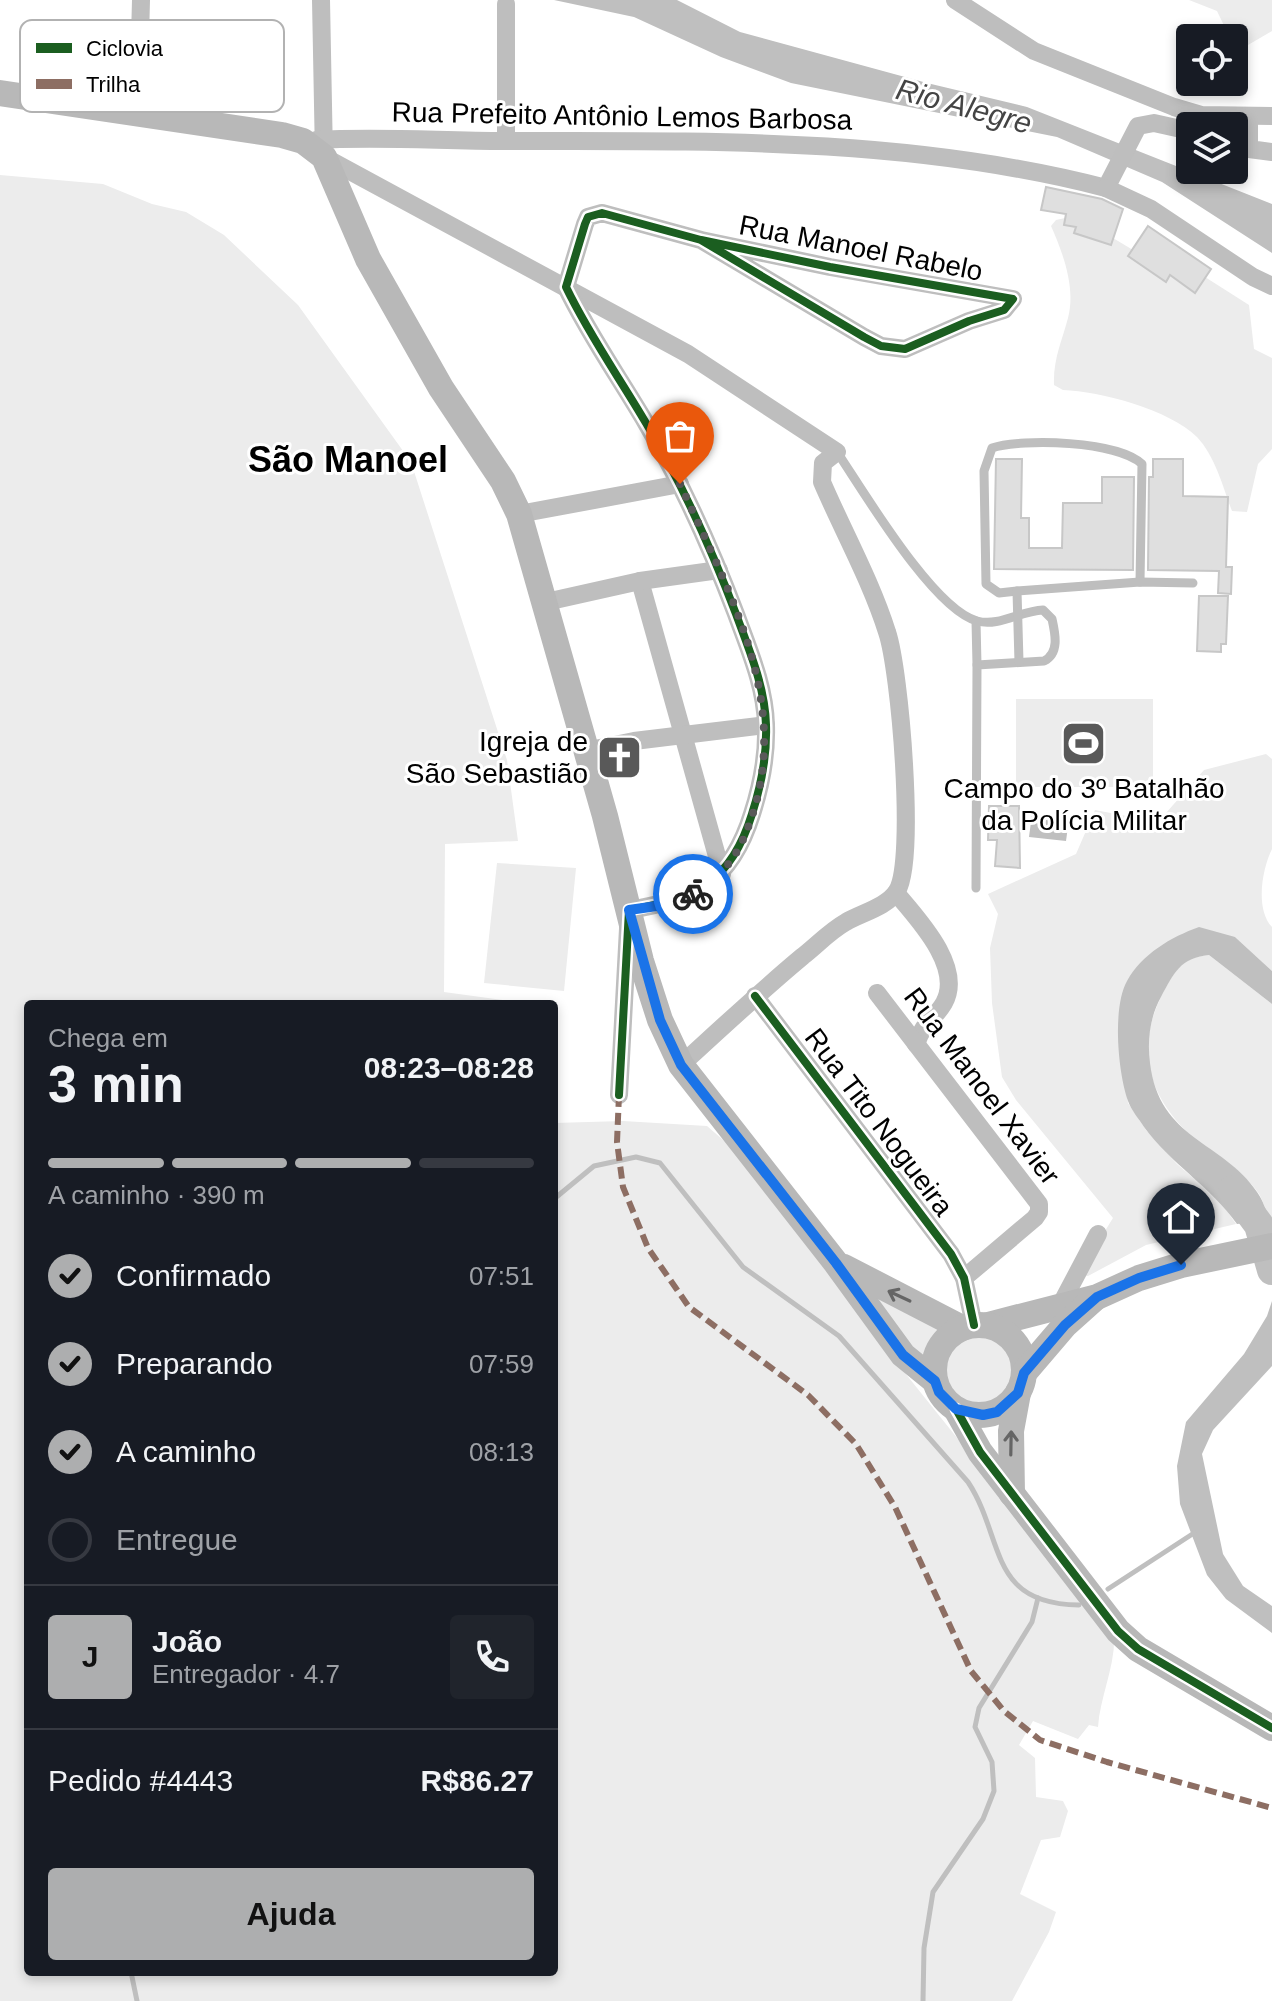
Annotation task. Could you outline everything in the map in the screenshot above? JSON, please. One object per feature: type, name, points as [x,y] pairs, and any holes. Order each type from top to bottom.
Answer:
[{"type":"main road","points":[[0,93],[20,96]]},
{"type":"main road","points":[[138,112],[317,146],[368,259],[441,388],[503,481],[519,514],[660,1020],[681,1065],[836,1263],[903,1355],[935,1381]]},
{"type":"main road","points":[[1272,1246],[1223,1255],[1139,1278],[1097,1297],[974,1326],[944,1341],[937,1353],[935,1381],[939,1392],[956,1409],[980,1452],[1118,1631],[1138,1649],[1272,1728]]},
{"type":"main road","points":[[836,1263],[974,1326],[1012,1339],[1018,1349],[1021,1383],[1011,1431],[1012,1494]]},
{"type":"main road","points":[[956,1409],[983,1415],[997,1412],[1065,1325],[1097,1297]]},
{"type":"street","points":[[140,20],[141,0]]},
{"type":"street","points":[[321,0],[317,146],[688,354],[837,452],[823,463],[822,482],[877,604],[889,635],[894,668],[905,818],[903,863],[896,893],[882,904],[844,923],[755,996],[681,1065]]},
{"type":"street","points":[[955,0],[1034,51],[1087,74],[1201,115],[1272,116]]},
{"type":"street","points":[[506,4],[506,141]]},
{"type":"street","points":[[1248,122],[1249,118]]},
{"type":"street","points":[[1109,180],[1129,138],[1144,124],[1176,129]]},
{"type":"street","name":"Rua Prefeito Antônio Lemos Barbosa","points":[[317,146],[606,138],[870,148],[1109,180],[1253,277],[1272,286]]},
{"type":"street","points":[[1248,147],[1272,152]]},
{"type":"street","points":[[619,1095],[629,910],[664,905],[694,893],[722,874],[736,856],[759,792],[766,725],[752,655],[719,570],[680,484],[581,319],[566,287],[585,224],[594,213],[701,240]]},
{"type":"street","name":"Rua Manoel Rabelo","points":[[701,240],[830,267],[1013,299],[1004,310],[969,321],[905,349],[891,349],[864,337],[701,240]]},
{"type":"street","points":[[519,514],[680,484]]},
{"type":"street","points":[[546,602],[640,581],[719,570]]},
{"type":"street","points":[[640,581],[722,874]]},
{"type":"street","points":[[585,751],[684,734],[766,725]]},
{"type":"street","points":[[896,893],[933,937],[948,979],[944,1004],[922,1026],[916,1044]]},
{"type":"street","name":"Rua Manoel Xavier","points":[[877,993],[1039,1204],[1039,1212],[964,1278]]},
{"type":"street","name":"Rua Tito Nogueira","points":[[755,996],[951,1254],[964,1278],[974,1326]]},
{"type":"street","points":[[1060,1306],[1098,1234]]},
{"type":"lane","points":[[1140,582],[1142,464],[1134,457],[1087,446],[1026,442],[992,448],[987,455],[984,471],[986,584],[999,593],[1140,582],[1193,583]]},
{"type":"lane","points":[[837,452],[933,588],[965,616],[976,621],[995,622],[1017,614],[1043,610],[1049,613],[1055,632],[1051,658],[977,665]]},
{"type":"lane","points":[[1017,591],[1019,662]]},
{"type":"lane","points":[[976,621],[976,888]]},
{"type":"shaded area","points":[[1189,0],[1272,0],[1272,31],[1248,45],[1248,24],[1223,24],[1217,11]]},
{"type":"shaded area","points":[[0,175],[103,184],[152,204],[186,212],[224,235],[298,305],[411,462],[507,760],[518,841],[445,844],[444,992],[503,1000],[24,1000],[24,1976],[558,1976],[558,1123],[623,1121],[707,1126],[752,1165],[861,1318],[1114,1634],[1114,1646],[1098,1727],[1089,1725],[1078,1739],[1033,1721],[1019,1745],[1035,1758],[1036,1797],[1063,1801],[1068,1811],[1060,1837],[1041,1840],[1020,1894],[1056,1912],[1049,1932],[1012,2001],[0,2001]]},
{"type":"shaded area","points":[[1065,218],[1098,229],[1133,250],[1194,270],[1249,305],[1254,349],[1272,358],[1272,449],[1258,464],[1247,512],[1232,511],[1209,453],[1185,427],[1134,404],[1096,394],[1063,390],[1054,385],[1056,358],[1068,318],[1070,295],[1064,259],[1051,226],[1056,220]]},
{"type":"shaded area","name":"Campo do 3º Batalhão da Polícia Militar","points":[[1016,699],[1153,699],[1153,787],[1016,787]]},
{"type":"shaded area","points":[[1266,754],[1272,759],[1272,849],[1265,867],[1262,900],[1263,910],[1272,927],[1272,971],[1235,937],[1142,962],[1126,983],[1118,1025],[1128,1103],[1146,1130],[1177,1164],[1220,1201],[1236,1224],[1146,1245],[1088,1276],[1082,1275],[1082,1268],[1113,1218],[1016,1100],[1002,1077],[992,1003],[990,948],[998,914],[988,894],[1076,854],[1095,810],[1158,822],[1204,770]]},
{"type":"shaded area","points":[[497,863],[576,868],[564,991],[484,983]]},
{"type":"shaded area","points":[[1209,955],[1272,1004],[1272,1220],[1249,1182],[1234,1167],[1203,1146],[1170,1113],[1152,1076],[1148,1056],[1149,1035],[1164,991],[1186,962]]},
{"type":"shaded area","points":[[849,1274],[948,1325],[935,1342],[928,1370]]},
{"type":"shaded area","points":[[977,1331],[991,1334],[1004,1342],[1012,1355],[1015,1369],[1012,1383],[1004,1396],[991,1404],[977,1407],[963,1404],[950,1396],[942,1383],[939,1369],[942,1355],[950,1342],[963,1334]]},
{"type":"water","points":[[554,0],[677,0],[740,32],[1027,107],[1176,166],[1176,184],[1221,184],[1272,204],[1272,253],[1162,182],[1057,137],[791,83],[721,57],[634,17]]},
{"type":"water","points":[[1032,814],[1069,819],[1066,841],[1029,837]]},
{"type":"water","points":[[1199,927],[1235,937],[1272,971],[1272,1004],[1209,955],[1184,963],[1170,981],[1152,1021],[1149,1054],[1156,1089],[1179,1124],[1243,1175],[1259,1195],[1270,1220],[1237,1224],[1144,1127],[1131,1108],[1124,1089],[1118,1023],[1127,981],[1133,971],[1158,948]]},
{"type":"water","points":[[1272,1301],[1272,1366],[1213,1430],[1202,1454],[1223,1554],[1243,1586],[1272,1606],[1272,1633],[1226,1599],[1207,1575],[1180,1504],[1177,1466],[1186,1422],[1244,1354],[1267,1316]]},
{"type":"building","points":[[1046,187],[1102,199],[1123,209],[1111,245],[1074,233],[1076,227],[1064,225],[1066,214],[1041,210]]},
{"type":"building","points":[[1148,226],[1211,269],[1195,293],[1170,275],[1166,282],[1128,256]]},
{"type":"building","points":[[996,459],[1022,459],[1021,518],[1029,518],[1029,548],[1062,548],[1063,503],[1102,503],[1102,477],[1134,477],[1133,570],[994,569]]},
{"type":"building","points":[[1153,459],[1183,459],[1183,496],[1228,497],[1226,567],[1232,567],[1231,594],[1218,593],[1219,571],[1148,570],[1149,477],[1153,477]]},
{"type":"building","points":[[1199,596],[1228,596],[1226,644],[1221,644],[1221,652],[1197,651]]},
{"type":"building","points":[[989,806],[1019,806],[1020,868],[995,866],[997,840],[988,840]]},
{"type":"waterway","points":[[558,1196],[594,1166],[636,1157],[660,1163],[743,1267],[839,1336],[968,1482],[980,1503],[1003,1564],[1013,1580],[1028,1593],[1049,1602],[1079,1605]]},
{"type":"waterway","name":"Rio Alegre","points":[[1233,1190],[1259,1225],[1272,1270]]},
{"type":"waterway","points":[[1108,1589],[1194,1533]]},
{"type":"waterway","points":[[923,2001],[924,1948],[933,1892],[983,1819],[994,1791],[992,1762],[975,1727],[979,1708],[1032,1622],[1038,1598]]},
{"type":"waterway","points":[[132,1976],[137,2001]]},
{"type":"marked path","points":[[619,1095],[617,1142],[623,1187],[648,1248],[689,1307],[808,1395],[856,1444],[895,1507],[971,1671],[1004,1711],[1040,1740],[1272,1808]]},
{"type":"cycle path","points":[[619,1095],[629,910],[692,893],[722,871],[733,856],[752,814],[764,759],[766,725],[763,696],[751,655],[695,516],[672,469],[566,287],[588,217],[602,213],[701,240],[881,346],[905,349],[969,321],[1004,310],[1013,299],[830,267],[701,240]]},
{"type":"cycle path","points":[[755,996],[951,1254],[964,1278],[974,1325]]},
{"type":"cycle path","points":[[956,1409],[980,1452],[1118,1631],[1138,1649],[1272,1728]]},
{"type":"way so far","points":[[680,484],[719,570],[752,655],[766,725],[759,792],[736,856],[722,874],[693,894]]},
{"type":"place","name":"Campo do 3º Batalhão da Polícia Militar","points":[[1084,743]]},
{"type":"place","name":"Igreja de São Sebastião","points":[[619,757]]},
{"type":"district","name":"São Manoel","points":[[348,459]]},
{"type":"route","points":[[693,894],[664,905],[629,910],[660,1020],[681,1065],[836,1263],[903,1355],[935,1381],[939,1392],[956,1409],[969,1414],[997,1412],[1018,1393],[1024,1373],[1065,1325],[1097,1297],[1139,1278],[1181,1265]]}]
